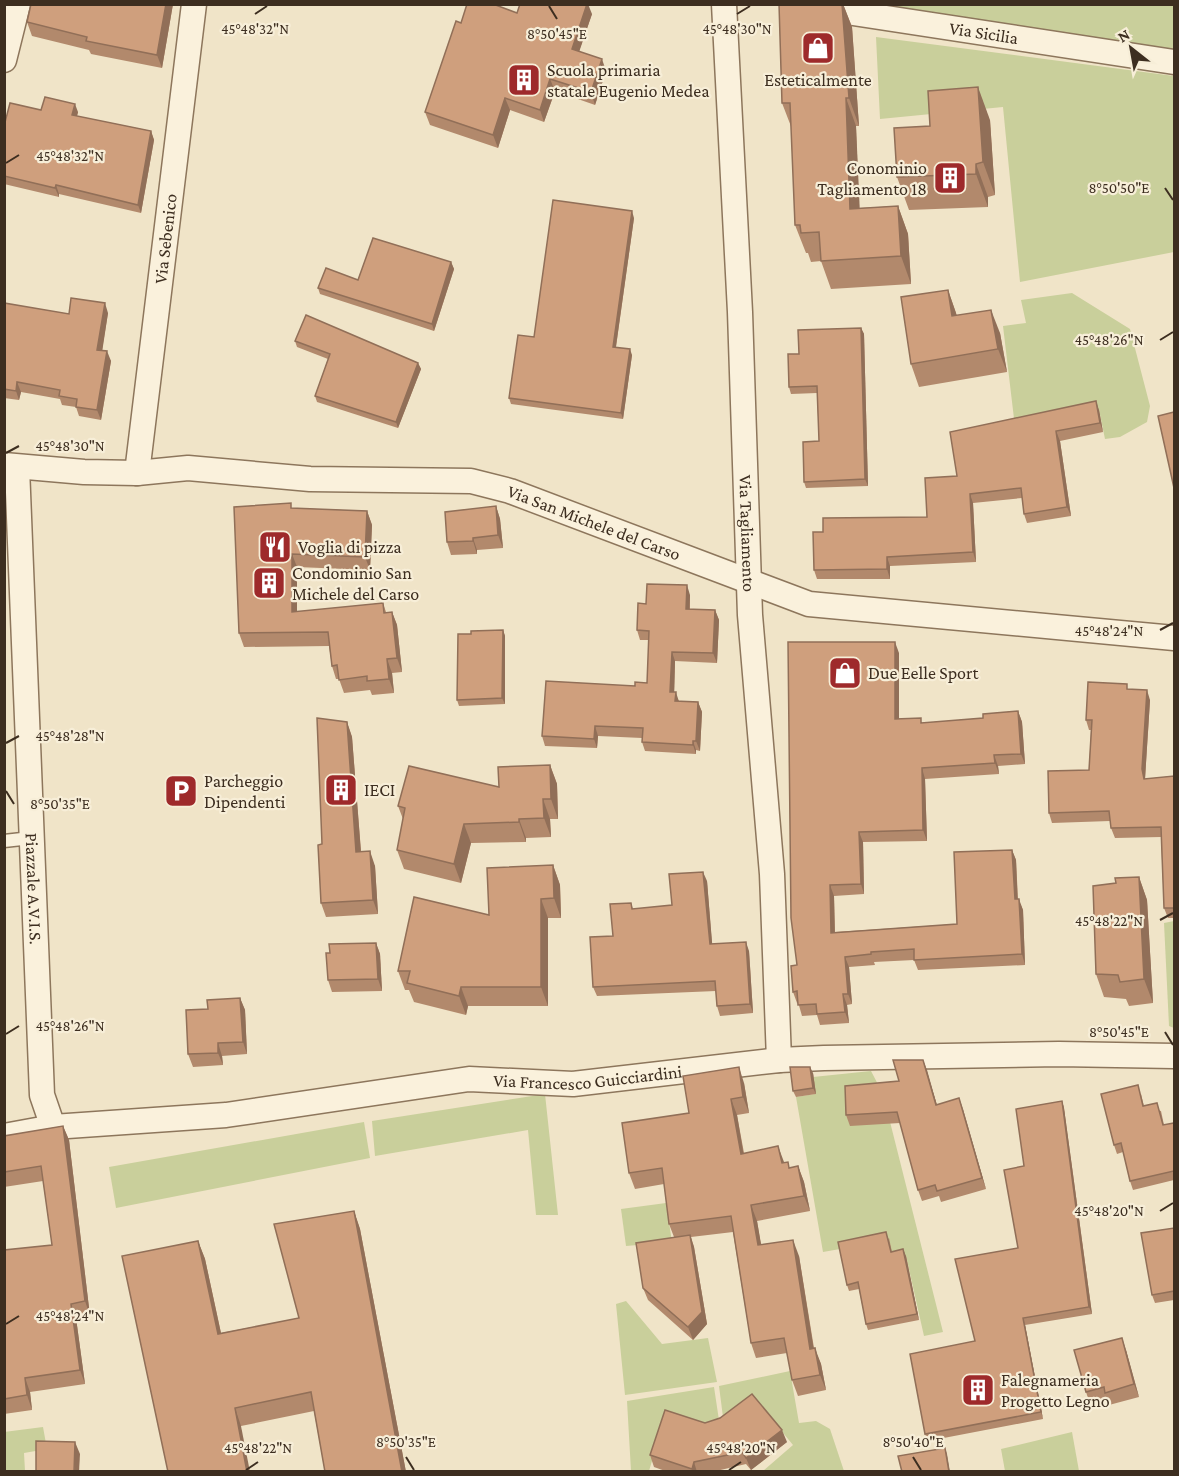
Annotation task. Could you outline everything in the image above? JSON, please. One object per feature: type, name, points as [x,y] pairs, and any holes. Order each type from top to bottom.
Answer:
[{"type":"street","points":[[4,60],[18,4]]},
{"type":"street","name":"Via Sebenico","points":[[137,472],[194,4]]},
{"type":"street","name":"Via Tagliamento","points":[[724,4],[740,300],[748,584],[772,874],[779,1060]]},
{"type":"street","name":"Via Sicilia","points":[[794,4],[1174,62]]},
{"type":"street","name":"Via San Michele del Carso","points":[[11,466],[137,472],[188,468],[310,478],[471,481],[510,491],[748,584],[809,604],[1174,638]]},
{"type":"street","name":"Piazzale A.V.I.S.","points":[[11,466],[42,1095],[53,1127]]},
{"type":"street","name":"Via Francesco Guicciardini","points":[[4,1136],[53,1127],[226,1115],[469,1079],[573,1084],[779,1060],[1059,1054],[1174,1056]]},
{"type":"lane","points":[[4,841],[31,838]]},
{"type":"green space","points":[[866,5],[1174,5],[1174,54]]},
{"type":"green space","points":[[876,37],[1174,76],[1174,252],[1020,282],[1003,107],[880,119]]},
{"type":"green space","points":[[1072,293],[1130,329],[1150,406],[1147,422],[1120,437],[1105,439],[1099,410],[1015,427],[1003,326],[1026,323],[1021,300]]},
{"type":"green space","points":[[1174,921],[1174,1028],[1169,1026],[1164,923]]},
{"type":"green space","points":[[871,1071],[883,1094],[943,1332],[924,1336],[906,1256],[840,1249],[823,1252],[796,1097],[815,1094],[813,1077]]},
{"type":"green space","points":[[545,1094],[558,1215],[536,1215],[528,1130],[375,1156],[372,1121]]},
{"type":"green space","points":[[364,1122],[370,1158],[116,1208],[109,1167]]},
{"type":"green space","points":[[666,1203],[672,1242],[626,1246],[621,1209]]},
{"type":"green space","points":[[626,1301],[662,1344],[708,1338],[717,1382],[625,1395],[616,1304]]},
{"type":"green space","points":[[790,1371],[799,1423],[816,1421],[830,1429],[844,1471],[763,1471],[793,1445],[756,1400],[724,1425],[719,1386]]},
{"type":"green space","points":[[714,1387],[720,1427],[665,1417],[649,1471],[631,1471],[627,1401]]},
{"type":"green space","points":[[43,1427],[47,1449],[24,1453],[25,1471],[5,1471],[4,1432]]},
{"type":"green space","points":[[1072,1432],[1079,1471],[1005,1471],[1001,1449]]},
{"type":"building","points":[[31,4],[166,4],[157,55],[86,41],[87,37],[27,22]]},
{"type":"building","name":"Scuola primaria statale Eugenio Medea","points":[[467,4],[493,4],[517,13],[520,4],[587,4],[572,49],[602,59],[591,92],[550,79],[540,110],[505,98],[493,135],[425,112],[456,21],[461,23]]},
{"type":"building","points":[[779,4],[842,4],[849,98],[846,98],[850,209],[898,206],[901,256],[821,261],[819,232],[801,233],[800,225],[795,225],[790,103],[782,103]]},
{"type":"building","points":[[978,87],[983,162],[976,164],[976,174],[897,177],[894,128],[930,126],[928,91]]},
{"type":"building","points":[[45,97],[75,104],[72,115],[151,131],[138,205],[56,185],[55,188],[4,176],[4,126],[10,103],[41,110]]},
{"type":"building","points":[[553,200],[632,211],[613,347],[630,349],[621,413],[509,398],[518,335],[534,337]]},
{"type":"building","points":[[373,238],[451,262],[432,324],[318,288],[326,268],[358,280]]},
{"type":"building","points":[[948,290],[952,316],[991,310],[998,349],[911,364],[901,297]]},
{"type":"building","points":[[71,298],[105,303],[97,350],[107,351],[97,410],[76,407],[77,399],[59,396],[60,390],[17,382],[16,391],[4,389],[4,303],[69,314]]},
{"type":"building","points":[[306,315],[418,363],[396,422],[315,396],[330,354],[295,341]]},
{"type":"building","points":[[861,328],[865,479],[804,482],[803,442],[819,441],[817,386],[789,387],[788,354],[799,354],[798,330]]},
{"type":"building","points":[[1096,401],[1100,423],[1056,431],[1067,507],[1024,514],[1021,488],[970,494],[973,552],[887,557],[887,569],[814,570],[813,532],[823,532],[823,518],[927,517],[925,478],[957,476],[950,432]]},
{"type":"building","points":[[1174,412],[1174,488],[1158,416]]},
{"type":"building","points":[[291,503],[291,508],[367,511],[365,557],[292,554],[292,612],[383,603],[384,613],[392,612],[397,658],[387,659],[389,679],[367,681],[367,676],[339,680],[337,665],[332,666],[328,632],[239,633],[234,507]]},
{"type":"building","points":[[496,506],[498,535],[473,538],[473,541],[447,542],[445,512]]},
{"type":"building","points":[[647,584],[687,585],[686,609],[715,610],[713,653],[672,652],[670,692],[676,692],[675,701],[698,702],[696,741],[693,741],[693,745],[642,742],[643,728],[595,726],[594,739],[542,736],[546,681],[635,686],[635,682],[647,683],[649,631],[637,630],[638,603],[646,604]]},
{"type":"building","points":[[503,630],[502,698],[457,700],[458,634],[471,634],[471,631]]},
{"type":"building","points":[[788,642],[895,642],[895,719],[921,718],[921,723],[983,718],[983,714],[1018,711],[1021,754],[994,755],[995,763],[922,768],[923,830],[859,832],[861,884],[830,885],[831,933],[957,924],[954,852],[1012,850],[1015,899],[1019,899],[1022,954],[914,960],[914,949],[871,952],[871,954],[845,957],[848,994],[843,994],[845,1012],[817,1014],[816,1004],[798,1005],[797,991],[793,992],[791,966],[797,965],[791,918]]},
{"type":"building","points":[[1088,682],[1127,684],[1127,689],[1147,690],[1142,769],[1144,779],[1174,776],[1174,908],[1164,908],[1161,827],[1111,828],[1109,811],[1049,813],[1048,771],[1089,770],[1092,720],[1086,720]]},
{"type":"building","points":[[317,718],[347,722],[356,852],[370,851],[373,900],[321,903],[318,845],[322,844]]},
{"type":"building","points":[[550,765],[551,799],[543,799],[544,818],[519,819],[519,822],[464,824],[454,864],[397,850],[405,808],[398,806],[409,766],[499,787],[498,767]]},
{"type":"building","points":[[553,865],[554,898],[541,899],[541,987],[461,987],[459,996],[407,983],[410,971],[398,971],[414,897],[489,915],[487,868]]},
{"type":"building","points":[[703,872],[710,944],[746,942],[750,1004],[717,1006],[715,981],[593,987],[590,937],[613,936],[610,904],[631,903],[632,909],[672,905],[669,874]]},
{"type":"building","points":[[1139,877],[1144,979],[1120,982],[1118,975],[1096,974],[1093,886],[1116,883],[1115,878]]},
{"type":"building","points":[[376,943],[378,979],[328,980],[326,953],[330,953],[329,944]]},
{"type":"building","points":[[240,998],[243,1042],[218,1043],[218,1053],[188,1054],[186,1010],[208,1009],[207,1000]]},
{"type":"building","points":[[893,1060],[923,1060],[936,1105],[959,1098],[982,1178],[937,1191],[935,1185],[918,1190],[897,1112],[846,1115],[845,1086],[899,1081]]},
{"type":"building","points":[[739,1067],[743,1097],[731,1099],[741,1154],[778,1146],[782,1163],[788,1162],[789,1168],[798,1166],[804,1196],[751,1205],[758,1245],[793,1240],[810,1349],[815,1348],[820,1375],[792,1380],[784,1338],[751,1343],[731,1216],[669,1224],[662,1168],[629,1173],[622,1123],[689,1113],[683,1076]]},
{"type":"building","points":[[790,1067],[810,1067],[813,1088],[793,1091]]},
{"type":"building","points":[[1138,1085],[1143,1106],[1157,1103],[1163,1125],[1174,1123],[1174,1171],[1130,1181],[1121,1143],[1114,1145],[1101,1094]]},
{"type":"building","points":[[1062,1101],[1089,1307],[1023,1318],[1041,1412],[925,1434],[910,1354],[975,1341],[955,1259],[1018,1248],[1004,1170],[1024,1166],[1016,1109]]},
{"type":"building","points":[[63,1126],[85,1301],[71,1304],[80,1370],[25,1378],[27,1395],[4,1399],[4,1250],[52,1245],[41,1166],[4,1172],[4,1136]]},
{"type":"building","points":[[354,1211],[402,1472],[325,1472],[311,1392],[235,1408],[247,1472],[168,1472],[122,1256],[198,1241],[218,1334],[299,1318],[274,1224]]},
{"type":"building","points":[[1174,1228],[1174,1291],[1152,1295],[1141,1233]]},
{"type":"building","points":[[886,1232],[891,1252],[903,1249],[917,1314],[866,1324],[858,1282],[847,1285],[838,1242]]},
{"type":"building","points":[[690,1235],[702,1312],[688,1327],[643,1288],[636,1243]]},
{"type":"building","points":[[1122,1338],[1134,1384],[1105,1393],[1104,1387],[1086,1392],[1074,1350]]},
{"type":"building","points":[[752,1394],[782,1430],[746,1458],[742,1452],[694,1462],[692,1469],[650,1455],[665,1410],[705,1423],[720,1418]]},
{"type":"building","points":[[36,1441],[75,1442],[74,1472],[36,1472]]},
{"type":"building","points":[[945,1448],[949,1472],[902,1472],[898,1456]]},
{"type":"place","name":"Esteticalmente","points":[[818,48]]},
{"type":"place","name":"Scuola primaria statale Eugenio Medea","points":[[524,80]]},
{"type":"place","name":"Conominio Tagliamento 18","points":[[950,178]]},
{"type":"place","name":"Voglia di pizza","points":[[275,547]]},
{"type":"place","name":"Condominio San Michele del Carso","points":[[269,583]]},
{"type":"place","name":"Due Eelle Sport","points":[[845,673]]},
{"type":"place","name":"IECI","points":[[341,790]]},
{"type":"place","name":"Parcheggio Dipendenti","points":[[181,791]]},
{"type":"place","name":"Falegnameria Progetto Legno","points":[[978,1390]]}]
